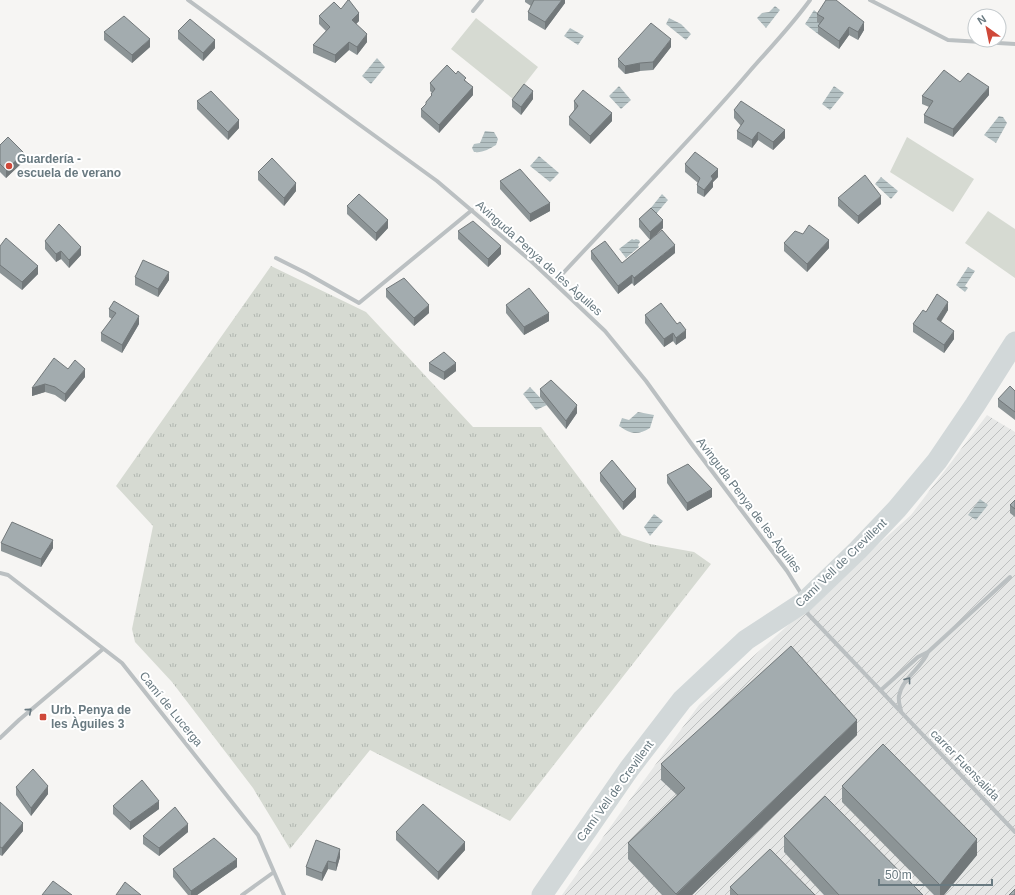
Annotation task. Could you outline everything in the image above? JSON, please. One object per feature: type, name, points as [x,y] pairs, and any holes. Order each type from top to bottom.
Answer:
[{"type":"street","name":"Avinguda Penya de les Àguiles","points":[[188,0],[438,181],[554,282],[605,331],[646,381],[787,571],[800,591],[804,602]]},
{"type":"street","points":[[473,11],[482,0]]},
{"type":"street","points":[[554,282],[718,109],[810,0]]},
{"type":"street","points":[[870,0],[948,40],[1015,44]]},
{"type":"street","points":[[276,258],[359,303],[472,210]]},
{"type":"street","name":"Camí Vell de Crevillent","points":[[542,895],[629,769],[682,700],[746,640],[804,602],[858,550],[897,509],[937,460],[975,405],[1015,342]]},
{"type":"street","name":"Camí de Lucerga","points":[[0,573],[8,575],[122,663],[258,834],[284,895]]},
{"type":"street","points":[[880,690],[918,657],[928,652],[1010,577]]},
{"type":"street","name":"carrer Fuensalida","points":[[804,602],[808,614],[1015,832]]},
{"type":"street","points":[[0,738],[103,649]]},
{"type":"street","points":[[901,712],[898,697],[901,690],[907,680],[926,658],[928,652]]},
{"type":"street","points":[[242,895],[274,872]]},
{"type":"shaded area","points":[[775,6],[780,10],[766,28],[757,18],[762,13],[769,12]]},
{"type":"shaded area","points":[[814,10],[821,16],[824,26],[818,34],[805,24]]},
{"type":"shaded area","points":[[669,18],[681,24],[691,34],[686,40],[666,24]]},
{"type":"shaded area","points":[[570,28],[584,36],[578,45],[564,36]]},
{"type":"shaded area","points":[[377,58],[385,67],[371,84],[362,76]]},
{"type":"shaded area","points":[[619,86],[631,100],[621,109],[609,96]]},
{"type":"shaded area","points":[[834,86],[844,93],[830,110],[822,104]]},
{"type":"shaded area","points":[[999,116],[1003,117],[1007,123],[996,143],[984,135]]},
{"type":"shaded area","points":[[485,131],[494,132],[498,139],[496,145],[483,151],[474,152],[472,148],[474,144],[480,143]]},
{"type":"shaded area","points":[[539,156],[559,173],[550,182],[530,166]]},
{"type":"shaded area","points":[[881,177],[898,191],[891,199],[875,184]]},
{"type":"shaded area","points":[[662,194],[668,200],[656,214],[650,209]]},
{"type":"shaded area","points":[[632,239],[639,240],[639,247],[626,258],[619,249]]},
{"type":"shaded area","points":[[968,267],[975,271],[965,286],[968,288],[965,292],[956,285]]},
{"type":"shaded area","points":[[530,387],[547,405],[536,410],[523,394]]},
{"type":"shaded area","points":[[638,412],[654,415],[650,428],[634,433],[619,426],[622,418],[629,420]]},
{"type":"shaded area","points":[[987,415],[1015,432],[1015,895],[562,895],[699,705],[911,515]]},
{"type":"shaded area","points":[[980,499],[988,505],[976,520],[968,515]]},
{"type":"shaded area","points":[[654,514],[663,521],[650,536],[644,527]]},
{"type":"green space","points":[[476,18],[538,67],[513,99],[451,49]]},
{"type":"green space","points":[[907,137],[974,179],[953,212],[890,172]]},
{"type":"green space","points":[[988,211],[1015,229],[1015,278],[965,243]]},
{"type":"green space","points":[[271,266],[366,312],[473,427],[541,427],[622,535],[650,544],[694,552],[711,564],[510,821],[370,750],[290,849],[253,788],[172,682],[135,642],[132,629],[153,526],[116,486]]},
{"type":"building","points":[[348,0],[359,13],[352,20],[367,34],[357,47],[349,42],[335,55],[313,45],[330,27],[319,16],[334,2],[341,9]]},
{"type":"building","points":[[534,0],[562,0],[545,22],[528,12]]},
{"type":"building","points":[[826,0],[836,0],[864,22],[858,32],[849,27],[839,41],[818,26],[824,18],[817,14]]},
{"type":"building","points":[[124,16],[150,39],[132,55],[104,32]]},
{"type":"building","points":[[190,19],[215,40],[203,53],[178,31]]},
{"type":"building","points":[[651,23],[671,39],[653,62],[625,66],[618,59]]},
{"type":"building","points":[[447,65],[456,74],[458,71],[466,78],[464,80],[473,87],[439,125],[421,109],[426,104],[435,89],[430,83]]},
{"type":"building","points":[[944,70],[960,82],[968,73],[989,87],[953,129],[924,115],[933,101],[922,96]]},
{"type":"building","points":[[524,84],[533,91],[521,107],[512,100]]},
{"type":"building","points":[[583,90],[612,113],[590,136],[569,117],[578,106],[574,101]]},
{"type":"building","points":[[211,91],[239,120],[228,132],[197,101]]},
{"type":"building","points":[[741,101],[785,130],[773,142],[758,132],[752,140],[737,131],[744,121],[734,110]]},
{"type":"building","name":"Guardería - escuela de verano","points":[[8,137],[24,153],[6,170],[0,164],[0,145]]},
{"type":"building","points":[[695,152],[718,169],[711,176],[713,179],[704,190],[697,185],[700,178],[685,164]]},
{"type":"building","points":[[272,158],[296,183],[284,198],[258,172]]},
{"type":"building","points":[[520,169],[550,203],[530,214],[500,181]]},
{"type":"building","points":[[865,175],[881,196],[858,216],[838,198]]},
{"type":"building","points":[[359,194],[388,220],[376,233],[347,206]]},
{"type":"building","points":[[651,208],[663,220],[650,232],[639,219]]},
{"type":"building","points":[[473,221],[501,246],[488,259],[458,231]]},
{"type":"building","points":[[59,224],[81,247],[69,260],[61,251],[56,254],[45,241]]},
{"type":"building","points":[[809,225],[829,240],[807,264],[784,243],[795,231],[803,234]]},
{"type":"building","points":[[662,230],[675,245],[634,278],[632,275],[618,286],[591,251],[605,241],[622,263]]},
{"type":"building","points":[[6,238],[38,266],[22,282],[0,265],[0,246]]},
{"type":"building","points":[[143,260],[169,272],[158,289],[135,277]]},
{"type":"building","points":[[404,278],[429,305],[414,318],[386,289]]},
{"type":"building","points":[[529,288],[549,313],[524,327],[506,305]]},
{"type":"building","points":[[937,294],[948,302],[937,319],[954,331],[944,345],[913,324],[923,310],[926,312]]},
{"type":"building","points":[[114,301],[139,316],[122,345],[101,333],[116,313],[109,309]]},
{"type":"building","points":[[661,303],[677,324],[680,322],[686,330],[676,338],[673,333],[664,339],[645,315]]},
{"type":"building","points":[[444,352],[456,363],[444,372],[429,363]]},
{"type":"building","points":[[54,358],[68,369],[75,360],[85,369],[65,394],[55,387],[45,384],[32,388]]},
{"type":"building","points":[[551,380],[577,405],[566,421],[540,389]]},
{"type":"building","points":[[1010,386],[1015,391],[1015,412],[998,399]]},
{"type":"building","points":[[612,460],[636,489],[623,502],[600,473]]},
{"type":"building","points":[[688,464],[712,489],[687,503],[667,475]]},
{"type":"building","points":[[1015,500],[1015,509],[1010,505]]},
{"type":"building","points":[[12,522],[53,540],[41,559],[1,543]]},
{"type":"building","points":[[791,646],[857,720],[676,894],[628,843],[685,788],[661,764]]},
{"type":"building","points":[[883,744],[977,839],[940,885],[842,786]]},
{"type":"building","points":[[33,769],[48,786],[31,808],[16,787]]},
{"type":"building","points":[[142,780],[159,801],[130,822],[113,806]]},
{"type":"building","points":[[825,796],[923,895],[839,895],[784,836]]},
{"type":"building","points":[[0,802],[23,823],[2,848],[0,847]]},
{"type":"building","points":[[423,804],[465,842],[438,872],[396,832]]},
{"type":"building","points":[[175,807],[188,824],[159,848],[143,836]]},
{"type":"building","points":[[214,838],[237,859],[191,891],[173,869]]},
{"type":"building","points":[[316,840],[340,849],[336,863],[328,861],[322,873],[306,867]]},
{"type":"building","points":[[770,849],[815,895],[738,895],[730,887]]},
{"type":"building","points":[[53,881],[72,895],[42,895]]},
{"type":"building","points":[[125,882],[141,895],[116,895]]},
{"type":"building","points":[[1015,889],[1015,895],[1009,895]]},
{"type":"place","name":"Guardería - escuela de verano","points":[[9,166]]},
{"type":"place","name":"Urb. Penya de les Àguiles 3","points":[[43,717]]}]
